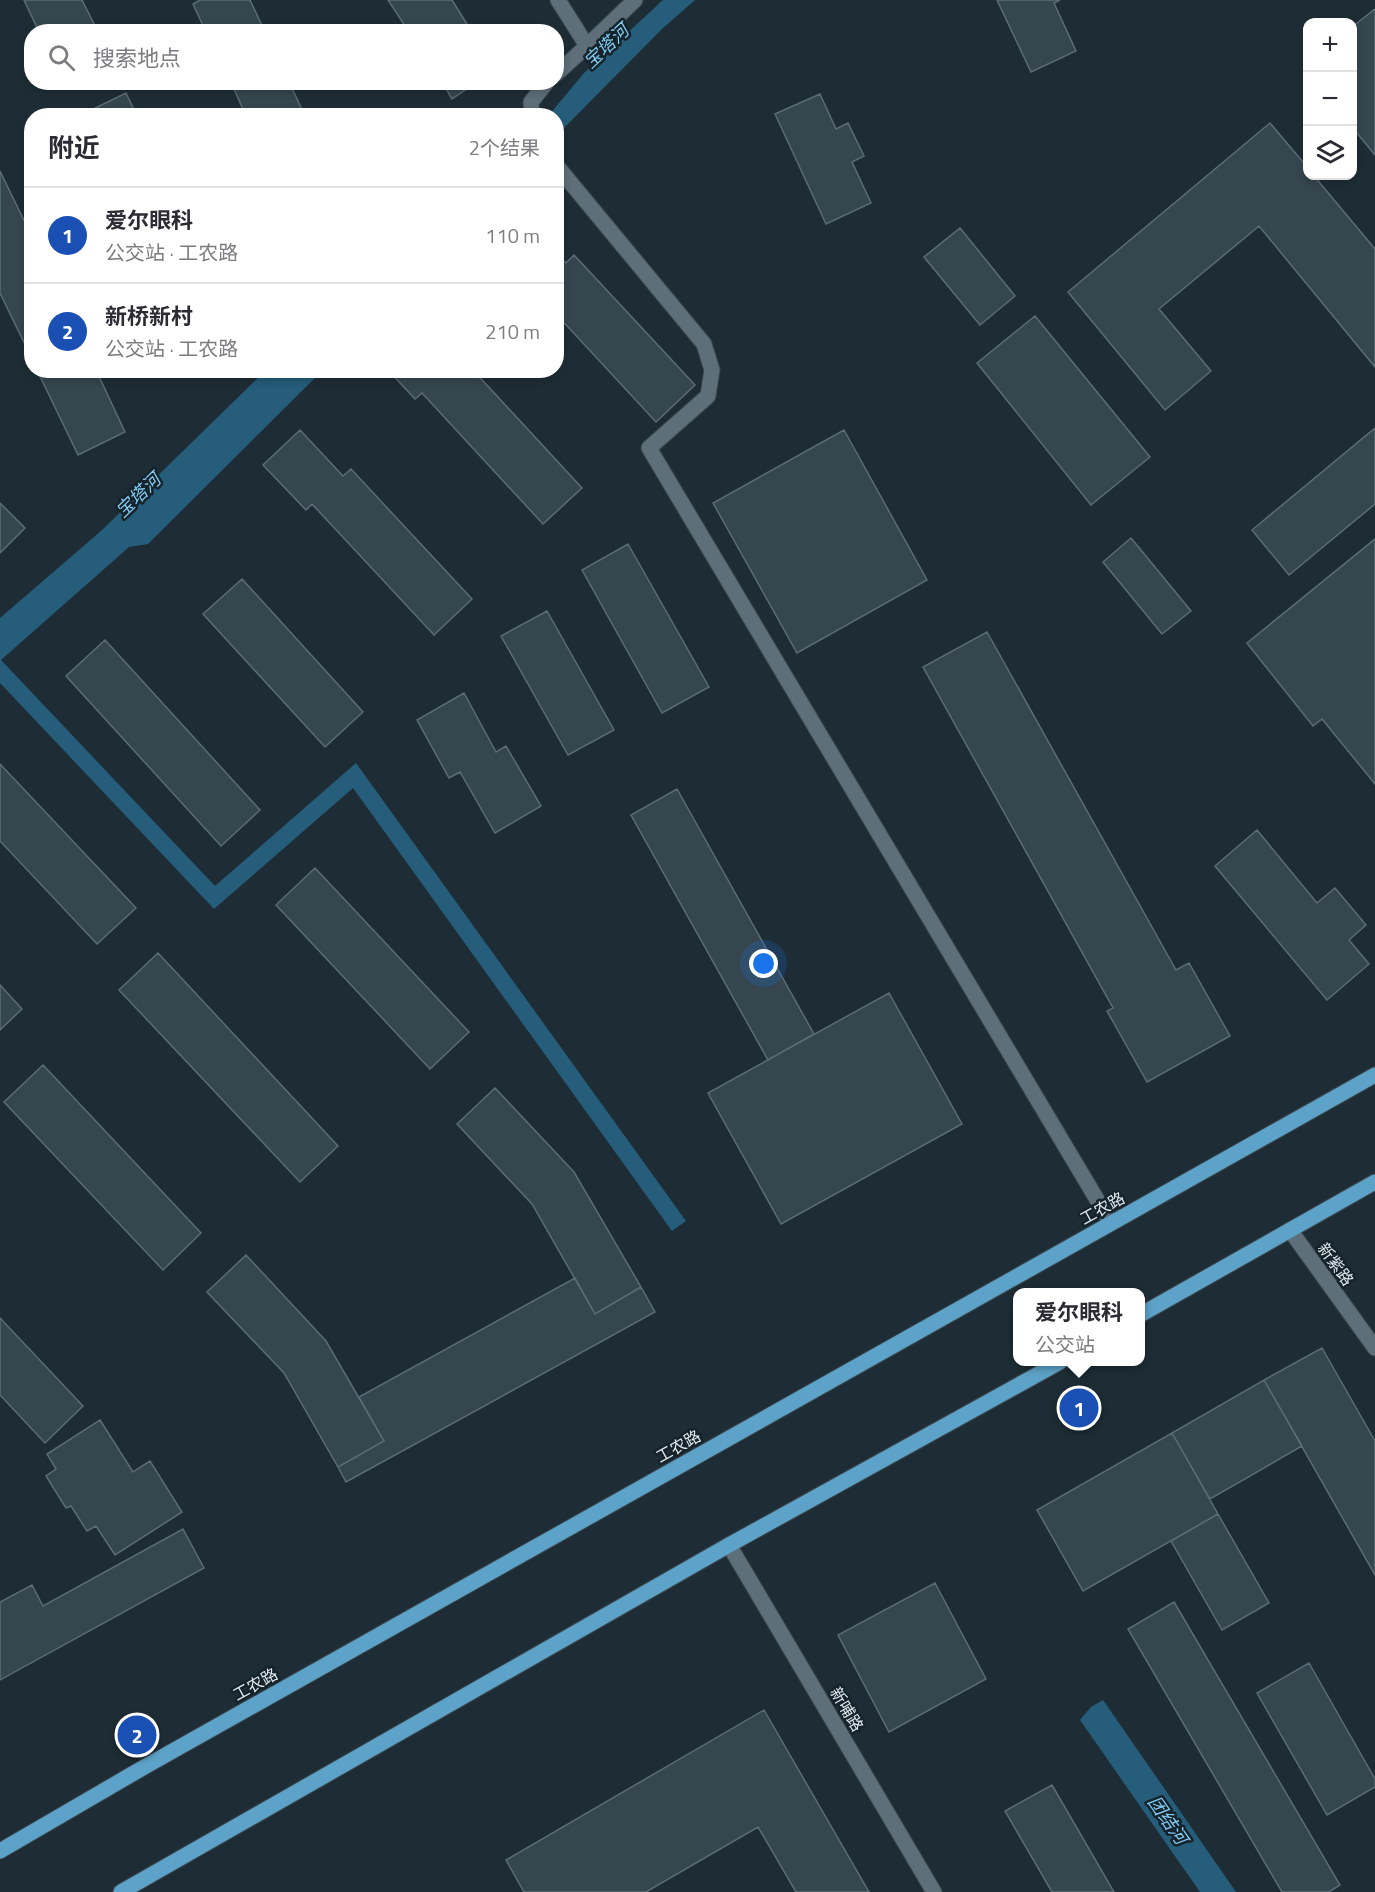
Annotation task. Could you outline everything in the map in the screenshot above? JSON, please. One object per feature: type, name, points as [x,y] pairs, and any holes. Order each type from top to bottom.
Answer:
[{"type":"main road","name":"工农路","points":[[0,1851],[146,1766],[1375,1075]]},
{"type":"main road","points":[[1145,1312],[1375,1182]]},
{"type":"main road","points":[[121,1892],[729,1545],[1053,1366]]},
{"type":"street","points":[[558,0],[587,46]]},
{"type":"street","points":[[564,67],[635,0]]},
{"type":"street","points":[[532,108],[531,102],[541,90]]},
{"type":"street","points":[[564,175],[704,344],[712,370],[708,396],[649,448],[1112,1223]]},
{"type":"street","name":"新紫路","points":[[1290,1230],[1375,1348]]},
{"type":"street","name":"新哺路","points":[[729,1545],[934,1892]]},
{"type":"water","points":[[663,0],[695,0],[662,29],[564,128],[564,108],[555,108],[584,73]]},
{"type":"water","name":"宝塔河","points":[[258,378],[315,378],[148,544],[129,547],[1,660],[215,886],[356,763],[686,1221],[672,1231],[353,788],[214,909],[0,683],[0,618],[101,531]]},
{"type":"water","name":"团结河","points":[[1103,1700],[1236,1892],[1200,1892],[1080,1720],[1091,1707]]},
{"type":"building","points":[[24,0],[82,0],[94,24],[35,24]]},
{"type":"building","points":[[200,0],[250,0],[261,24],[202,24],[193,4]]},
{"type":"building","points":[[388,0],[452,0],[467,24],[404,24]]},
{"type":"building","points":[[997,0],[1060,0],[1054,3],[1076,51],[1031,72]]},
{"type":"building","points":[[1375,9],[1375,155],[1357,133],[1357,23]]},
{"type":"building","points":[[235,90],[293,90],[301,108],[242,108]]},
{"type":"building","points":[[447,90],[465,90],[452,99]]},
{"type":"building","points":[[126,93],[133,108],[95,108]]},
{"type":"building","points":[[820,94],[836,129],[848,123],[864,156],[852,162],[871,203],[826,224],[775,114]]},
{"type":"building","points":[[1270,123],[1303,162],[1303,180],[1317,180],[1375,249],[1375,367],[1259,226],[1159,309],[1211,371],[1165,410],[1068,292]]},
{"type":"building","points":[[0,171],[24,220],[24,342],[0,293]]},
{"type":"building","points":[[960,228],[1015,296],[980,325],[924,257]]},
{"type":"building","points":[[574,255],[695,385],[656,422],[564,323],[564,261],[566,263]]},
{"type":"building","points":[[1035,316],[1150,457],[1091,505],[977,363]]},
{"type":"building","points":[[41,378],[100,378],[125,432],[78,455]]},
{"type":"building","points":[[395,378],[480,378],[582,488],[543,524],[422,393],[415,399]]},
{"type":"building","points":[[1375,428],[1375,504],[1289,575],[1252,530]]},
{"type":"building","points":[[300,430],[343,476],[351,469],[472,599],[434,635],[312,504],[306,510],[263,465]]},
{"type":"building","points":[[844,430],[927,580],[797,653],[713,503]]},
{"type":"building","points":[[0,503],[25,528],[0,553]]},
{"type":"building","points":[[1131,538],[1191,611],[1162,634],[1103,562]]},
{"type":"building","points":[[1375,539],[1375,784],[1322,719],[1313,726],[1247,643]]},
{"type":"building","points":[[628,544],[709,687],[662,713],[582,570]]},
{"type":"building","points":[[242,579],[363,712],[325,747],[203,614]]},
{"type":"building","points":[[547,611],[614,730],[568,755],[501,636]]},
{"type":"building","points":[[987,632],[1176,970],[1189,963],[1230,1036],[1147,1082],[1107,1011],[1113,1008],[923,667]]},
{"type":"building","points":[[105,640],[260,810],[221,846],[66,676]]},
{"type":"building","points":[[464,693],[496,752],[506,746],[541,806],[495,833],[460,772],[449,778],[417,720]]},
{"type":"building","points":[[0,764],[136,908],[97,944],[0,841]]},
{"type":"building","points":[[677,789],[814,1034],[768,1060],[631,815]]},
{"type":"building","points":[[1257,830],[1317,903],[1335,888],[1366,925],[1349,940],[1369,964],[1327,1000],[1215,866]]},
{"type":"building","points":[[315,868],[469,1032],[430,1069],[276,905]]},
{"type":"building","points":[[158,953],[338,1146],[300,1182],[119,990]]},
{"type":"building","points":[[0,985],[22,1009],[0,1030]]},
{"type":"building","points":[[889,993],[962,1124],[781,1224],[708,1093]]},
{"type":"building","points":[[43,1065],[201,1233],[163,1270],[4,1102]]},
{"type":"building","points":[[495,1088],[574,1172],[641,1287],[595,1314],[532,1204],[457,1124]]},
{"type":"building","points":[[246,1255],[326,1341],[384,1441],[338,1467],[284,1373],[207,1292]]},
{"type":"building","points":[[575,1278],[595,1314],[641,1287],[655,1312],[346,1482],[338,1467],[384,1441],[359,1397]]},
{"type":"building","points":[[0,1318],[83,1406],[45,1443],[0,1395]]},
{"type":"building","points":[[1322,1348],[1375,1441],[1375,1575],[1264,1380]]},
{"type":"building","points":[[1264,1380],[1302,1446],[1210,1499],[1172,1433]]},
{"type":"building","points":[[100,1420],[133,1472],[150,1461],[182,1512],[115,1555],[96,1526],[87,1531],[71,1506],[66,1508],[46,1476],[56,1469],[47,1454]]},
{"type":"building","points":[[1172,1433],[1218,1514],[1083,1591],[1037,1510]]},
{"type":"building","points":[[1218,1514],[1269,1603],[1222,1630],[1171,1541]]},
{"type":"building","points":[[183,1529],[204,1568],[0,1680],[0,1602],[32,1585],[43,1606]]},
{"type":"building","points":[[935,1583],[986,1679],[889,1732],[838,1635]]},
{"type":"building","points":[[1174,1602],[1340,1885],[1329,1892],[1282,1892],[1128,1629]]},
{"type":"building","points":[[1309,1663],[1375,1779],[1375,1787],[1327,1815],[1257,1693]]},
{"type":"building","points":[[764,1710],[869,1892],[796,1892],[758,1827],[646,1892],[524,1892],[506,1860]]},
{"type":"building","points":[[1052,1785],[1114,1892],[1052,1892],[1005,1811]]},
{"type":"place","name":"爱尔眼科","points":[[1079,1408]]},
{"type":"place","name":"新桥新村","points":[[137,1735]]}]
